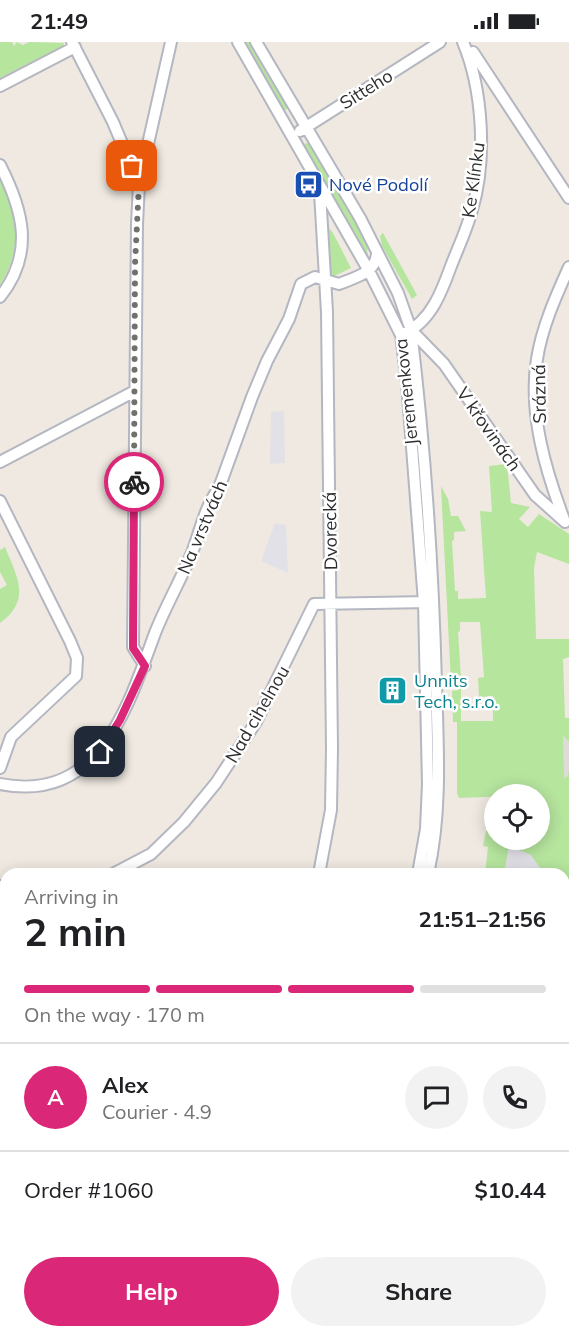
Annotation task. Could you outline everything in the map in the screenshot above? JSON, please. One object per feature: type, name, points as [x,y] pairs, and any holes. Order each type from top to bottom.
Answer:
[{"type":"street","points":[[145,666],[133,648],[135,264],[139,184],[171,42]]},
{"type":"street","name":"Jeremenkova","points":[[238,42],[320,188],[406,332]]},
{"type":"street","name":"Jeremenkova","points":[[255,42],[360,218],[401,299],[406,332],[429,602],[436,830],[429,868]]},
{"type":"street","name":"Sitteho","points":[[292,135],[440,42]]},
{"type":"street","points":[[464,42],[568,199]]},
{"type":"street","name":"Ke Klínku","points":[[406,332],[426,317],[445,282],[473,209],[480,153],[479,94],[474,67],[464,42]]},
{"type":"street","points":[[0,86],[74,45],[113,122],[139,184]]},
{"type":"street","points":[[0,165],[14,193],[21,217],[23,239],[18,267],[0,297]]},
{"type":"street","name":"Dvorecká","points":[[320,188],[331,604],[331,810],[320,868]]},
{"type":"street","points":[[369,271],[375,263],[377,253]]},
{"type":"street","name":"Srázná","points":[[567,524],[550,481],[536,414],[537,360],[551,308],[569,267]]},
{"type":"street","name":"Na vrstvách","points":[[0,784],[37,786],[62,778],[88,763],[110,740],[145,666],[163,614],[193,549],[210,500],[219,488],[267,360],[289,319],[301,284],[309,278],[324,279],[329,283],[339,284],[369,271]]},
{"type":"street","name":"V křovinách","points":[[406,332],[441,359],[535,495],[567,524]]},
{"type":"street","points":[[0,462],[135,391]]},
{"type":"street","points":[[0,501],[70,641],[78,665],[74,680],[11,737],[0,768]]},
{"type":"street","name":"Nad cihelnou","points":[[124,868],[151,854],[184,822],[216,783],[256,722],[314,604],[429,602]]},
{"type":"street","name":"Jeremenkova","points":[[419,868],[433,784]]},
{"type":"shaded area","points":[[284,411],[285,463],[270,464],[271,412]]},
{"type":"shaded area","points":[[275,523],[286,525],[288,573],[261,561]]},
{"type":"shaded area","points":[[563,735],[569,742],[569,769],[568,776],[564,778]]},
{"type":"shaded area","points":[[507,850],[518,850],[531,855],[540,868],[505,868]]},
{"type":"green space","points":[[0,42],[12,42],[14,46],[17,42],[23,45],[29,42],[64,43],[63,46],[0,78]]},
{"type":"green space","points":[[243,42],[253,42],[288,109],[283,110]]},
{"type":"green space","points":[[306,143],[311,144],[370,247],[367,250],[368,255],[365,255],[303,146]]},
{"type":"green space","points":[[0,178],[11,205],[16,232],[12,258],[0,285]]},
{"type":"green space","points":[[328,227],[351,268],[332,277],[330,275]]},
{"type":"green space","points":[[383,233],[417,295],[412,299],[382,246],[380,236]]},
{"type":"green space","points":[[507,464],[511,503],[530,507],[519,519],[528,527],[539,514],[569,534],[569,564],[537,552],[534,568],[536,639],[569,639],[569,657],[563,659],[565,718],[569,718],[569,868],[540,868],[531,855],[519,850],[550,850],[550,784],[484,784],[484,797],[459,798],[457,793],[457,722],[453,722],[452,691],[458,690],[457,683],[451,683],[441,486],[448,499],[451,516],[458,516],[466,531],[454,532],[452,541],[455,591],[458,591],[458,599],[486,598],[480,511],[492,512],[489,466]],"holes":[[[460,622],[480,622],[484,677],[478,678],[479,697],[493,696],[493,721],[461,721],[458,632]]]},
{"type":"green space","points":[[5,547],[17,578],[19,597],[16,606],[0,623],[0,589],[7,585],[0,572],[0,550]]},
{"type":"green space","points":[[488,850],[508,850],[505,868],[486,868]]},
{"type":"way so far","points":[[132,166],[139,184],[135,264],[134,482]]},
{"type":"place","name":"Nové Podolí","points":[[308,184]]},
{"type":"place","name":"Unnits Tech, s.r.o.","points":[[393,690]]},
{"type":"route","points":[[100,752],[110,740],[145,666],[133,648],[134,482]]}]
